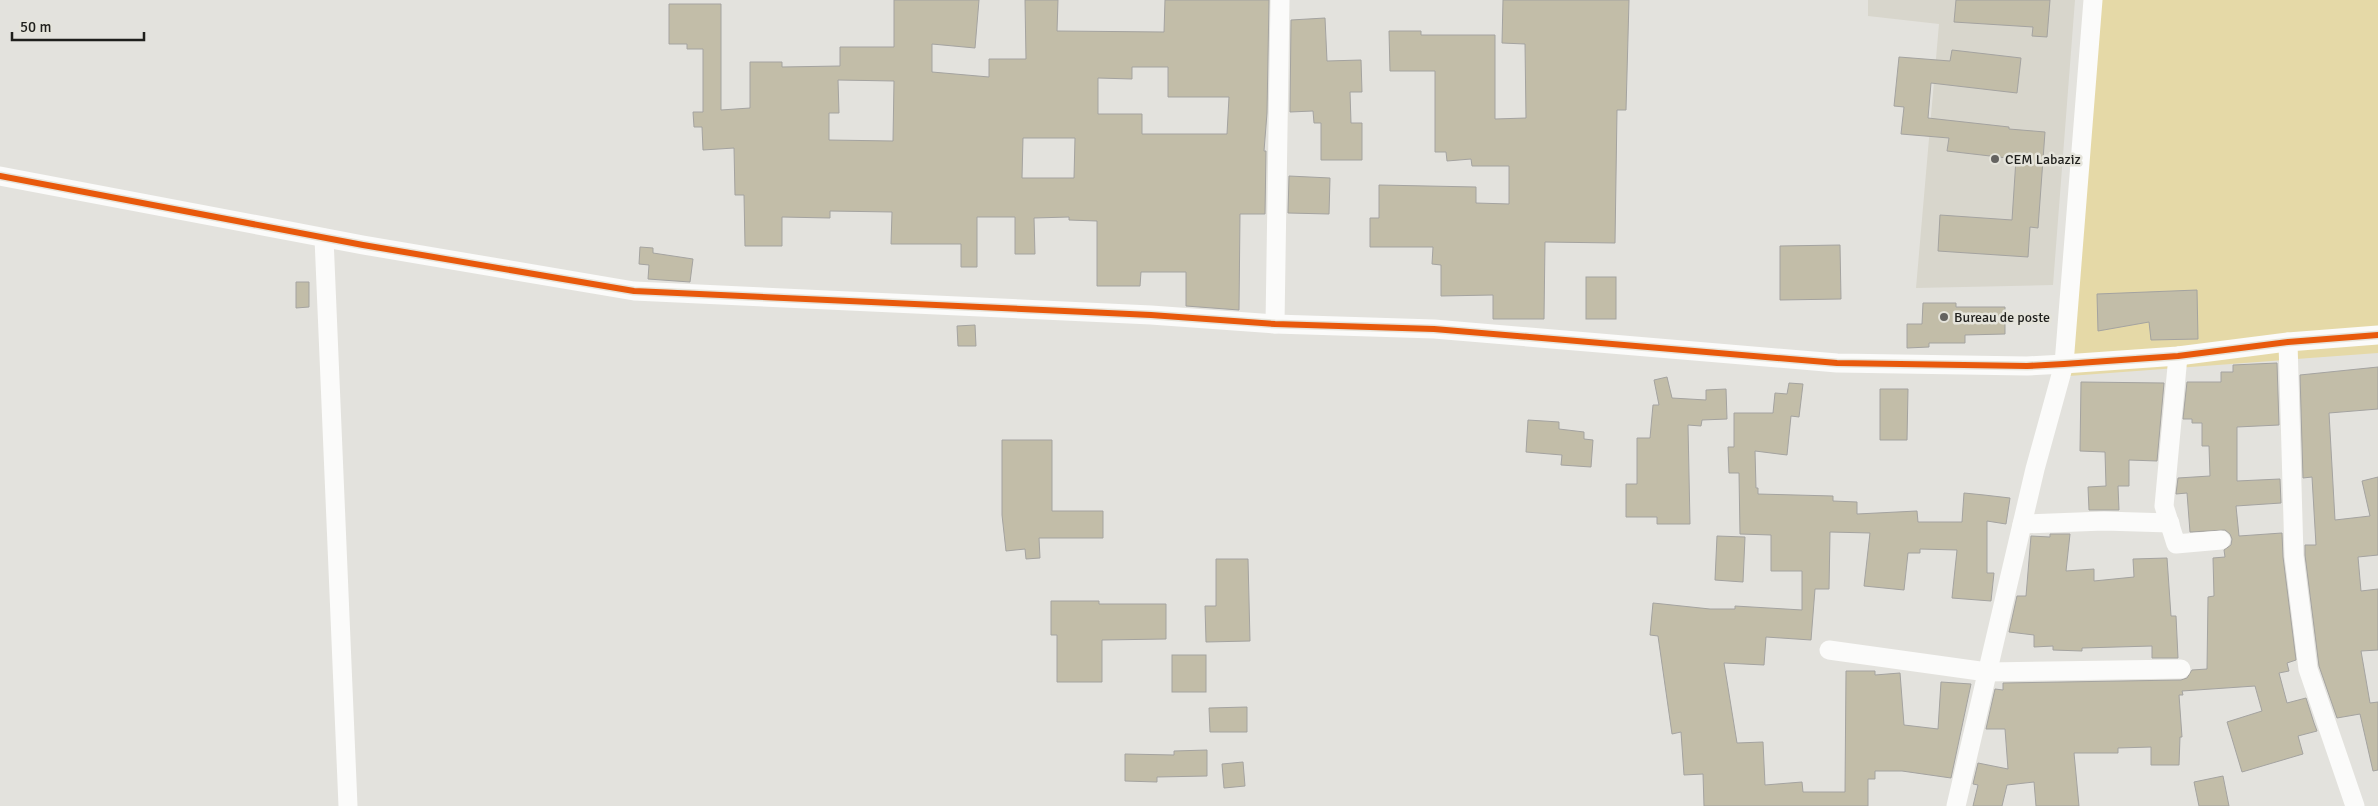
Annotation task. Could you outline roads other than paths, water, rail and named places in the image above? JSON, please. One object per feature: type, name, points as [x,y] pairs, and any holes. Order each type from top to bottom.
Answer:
[{"type":"street","points":[[1276,324],[1280,0]]},
{"type":"street","points":[[1956,806],[2035,469],[2064,364],[2092,0]]},
{"type":"street","points":[[0,176],[324,238],[634,292],[1142,315],[1276,324],[1434,329],[1837,363],[2027,366],[2178,356],[2288,342],[2378,336]]},
{"type":"street","points":[[324,238],[348,806]]},
{"type":"street","points":[[2288,342],[2294,556],[2308,670],[2355,806]]},
{"type":"street","points":[[2178,356],[2164,506],[2176,544],[2221,540]]},
{"type":"street","points":[[2022,524],[2104,521],[2170,523]]},
{"type":"street","points":[[1829,650],[1988,672],[2181,669]]},
{"type":"place","name":"CEM Labaziz","points":[[1995,159]]},
{"type":"place","name":"Bureau de poste","points":[[1944,317]]}]
